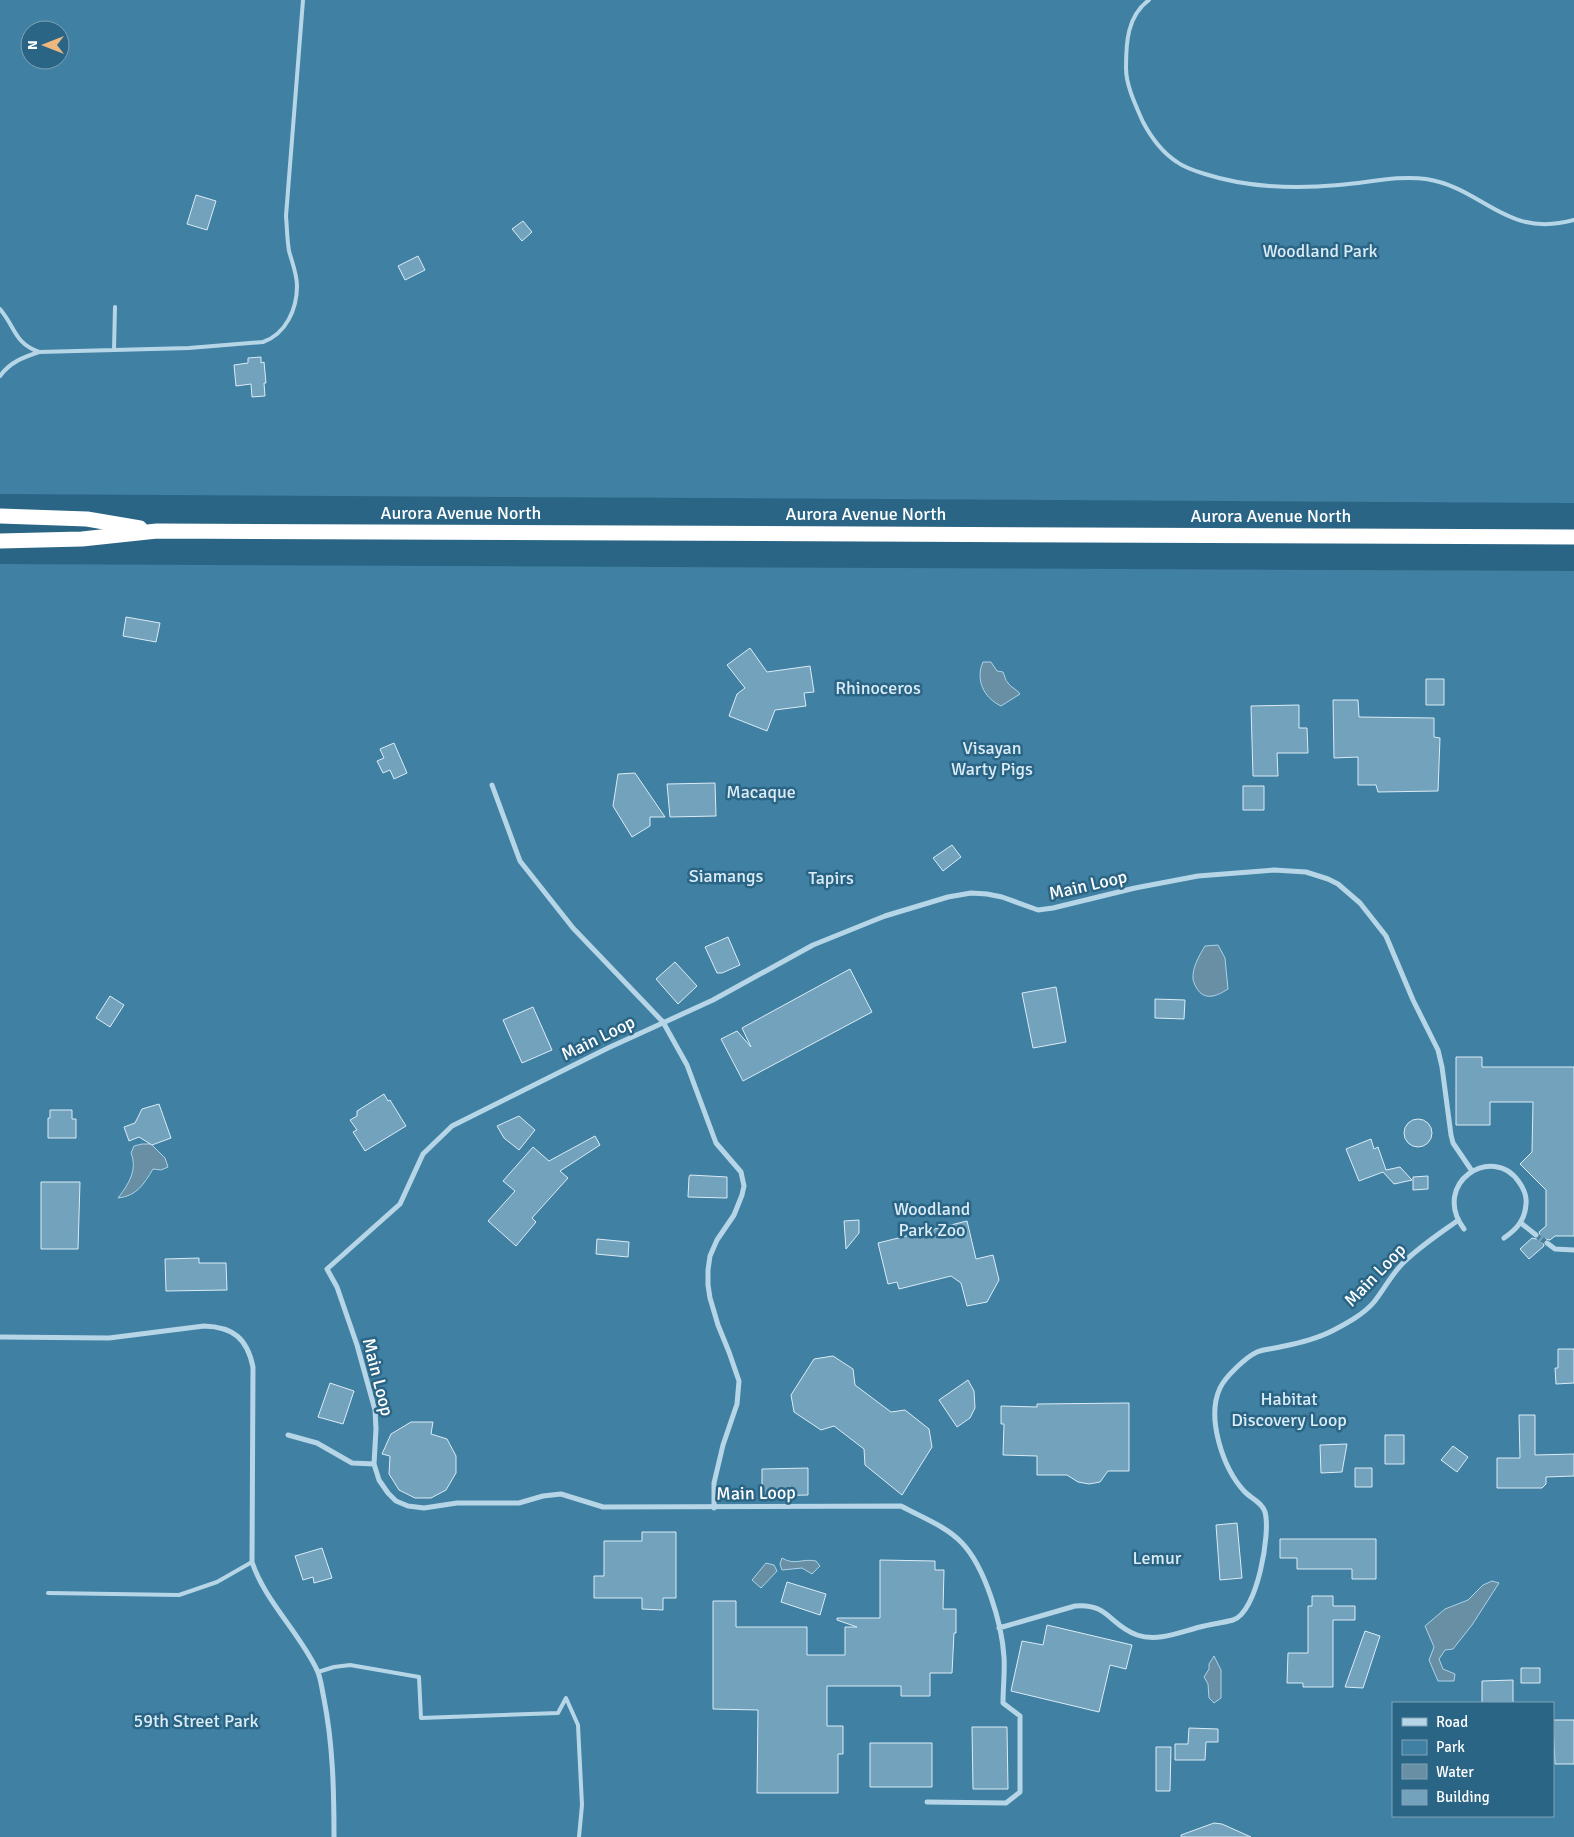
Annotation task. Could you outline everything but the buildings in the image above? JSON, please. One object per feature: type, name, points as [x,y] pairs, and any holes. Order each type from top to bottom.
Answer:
[{"type":"highway","name":"Aurora Avenue North","points":[[0,516],[87,519],[157,531]]},
{"type":"highway","name":"Aurora Avenue North","points":[[0,541],[82,539],[157,531],[1574,537]]},
{"type":"street","points":[[492,785],[520,861],[573,928],[663,1022],[688,1066],[716,1143],[739,1168],[743,1178],[742,1194],[734,1215],[710,1256],[708,1270],[708,1285],[718,1325],[739,1381],[737,1404],[723,1445],[714,1484],[714,1508]]},
{"type":"street","name":"Main Loop","points":[[1458,1221],[1404,1262],[1364,1311],[1324,1335],[1256,1353],[1230,1374],[1220,1387],[1216,1408],[1217,1436],[1221,1451],[1232,1474],[1244,1492],[1265,1511],[1266,1530],[1257,1586],[1252,1600],[1241,1615],[1232,1620],[1168,1636],[1147,1637],[1124,1629],[1099,1608],[1084,1605],[1066,1608],[999,1628],[981,1572],[962,1543],[943,1528],[901,1506],[603,1507],[561,1494],[543,1496],[519,1503],[457,1502],[416,1508],[402,1504],[388,1493],[379,1480],[374,1464],[375,1410],[357,1345],[337,1286],[327,1269],[400,1204],[424,1154],[452,1126],[551,1076],[713,1000],[822,941],[885,916],[948,897],[971,893],[987,894],[1038,910],[1198,876],[1274,870],[1306,872],[1328,879],[1349,893],[1370,915],[1386,936],[1438,1050],[1442,1067],[1450,1135],[1453,1143],[1472,1171]]},
{"type":"street","points":[[1464,1230],[1454,1210],[1453,1199],[1460,1183],[1472,1171],[1483,1167],[1495,1167],[1507,1171],[1517,1178],[1524,1188],[1527,1200],[1526,1212],[1521,1223],[1514,1232],[1504,1238]]},
{"type":"street","points":[[1521,1223],[1536,1234]]},
{"type":"street","points":[[1547,1243],[1555,1249],[1574,1250]]},
{"type":"street","points":[[0,1338],[109,1338],[204,1326],[219,1327],[232,1332],[243,1341],[250,1353],[253,1367],[252,1562],[257,1577],[304,1644],[318,1672],[327,1713],[334,1773],[334,1837]]},
{"type":"street","points":[[288,1435],[317,1443],[352,1463],[374,1464]]},
{"type":"street","points":[[927,1802],[1006,1802],[1020,1792],[1020,1716],[1003,1703],[1004,1656],[999,1628]]},
{"type":"lane","points":[[0,376],[22,357],[39,352],[189,348],[263,342],[272,339],[285,326],[295,302],[297,284],[289,249],[286,216],[304,0]]},
{"type":"lane","points":[[1149,0],[1142,5],[1134,17],[1127,37],[1126,73],[1134,101],[1148,131],[1159,146],[1177,162],[1191,169],[1240,184],[1271,186],[1337,185],[1405,178],[1423,179],[1447,184],[1461,190],[1493,210],[1532,224],[1563,223],[1574,220]]},
{"type":"lane","points":[[114,350],[115,307]]},
{"type":"lane","points":[[0,309],[9,320],[20,341],[28,348],[39,352]]},
{"type":"lane","points":[[48,1593],[179,1595],[217,1582],[252,1562]]},
{"type":"lane","points":[[318,1672],[350,1664],[419,1677],[421,1718],[558,1713],[566,1698],[578,1725],[582,1805],[579,1837]]},
{"type":"green space","name":"Woodland Park","points":[[0,0],[1574,0],[1574,503],[0,494]]},
{"type":"green space","name":"Woodland Park Zoo","points":[[0,564],[1574,571],[1574,1837],[0,1837]]},
{"type":"water","points":[[983,662],[991,662],[997,671],[1003,672],[1007,682],[1020,694],[1001,706],[995,703],[986,693],[981,682],[980,675]]},
{"type":"water","points":[[1218,945],[1225,958],[1228,989],[1211,996],[1203,995],[1199,992],[1193,980],[1195,966],[1205,946]]},
{"type":"water","points":[[151,1144],[165,1158],[168,1167],[161,1170],[153,1169],[135,1192],[118,1198],[133,1171],[131,1153],[134,1146]]},
{"type":"water","points":[[782,1558],[795,1562],[816,1561],[820,1566],[812,1574],[802,1568],[782,1570],[780,1564]]},
{"type":"water","points":[[766,1563],[774,1565],[777,1571],[761,1588],[752,1580]]},
{"type":"water","points":[[1492,1581],[1499,1583],[1472,1625],[1453,1649],[1445,1650],[1439,1659],[1443,1669],[1455,1674],[1454,1681],[1438,1681],[1429,1660],[1434,1647],[1425,1626],[1445,1609],[1468,1600],[1483,1585]]},
{"type":"water","points":[[1214,1656],[1221,1670],[1221,1698],[1214,1703],[1209,1698],[1208,1684],[1204,1677]]},
{"type":"tunnel","points":[[1536,1235],[1547,1243]]},
{"type":"park label","name":"Rhinoceros","points":[[878,688]]},
{"type":"park label","name":"Visayan Warty Pigs","points":[[992,758]]},
{"type":"park label","name":"Macaque","points":[[761,792]]},
{"type":"park label","name":"Siamangs","points":[[726,876]]},
{"type":"park label","name":"Tapirs","points":[[831,878]]},
{"type":"park label","name":"Habitat Discovery Loop","points":[[1289,1409]]},
{"type":"park label","name":"Lemur","points":[[1157,1558]]},
{"type":"park label","name":"59th Street Park","points":[[196,1721]]}]
